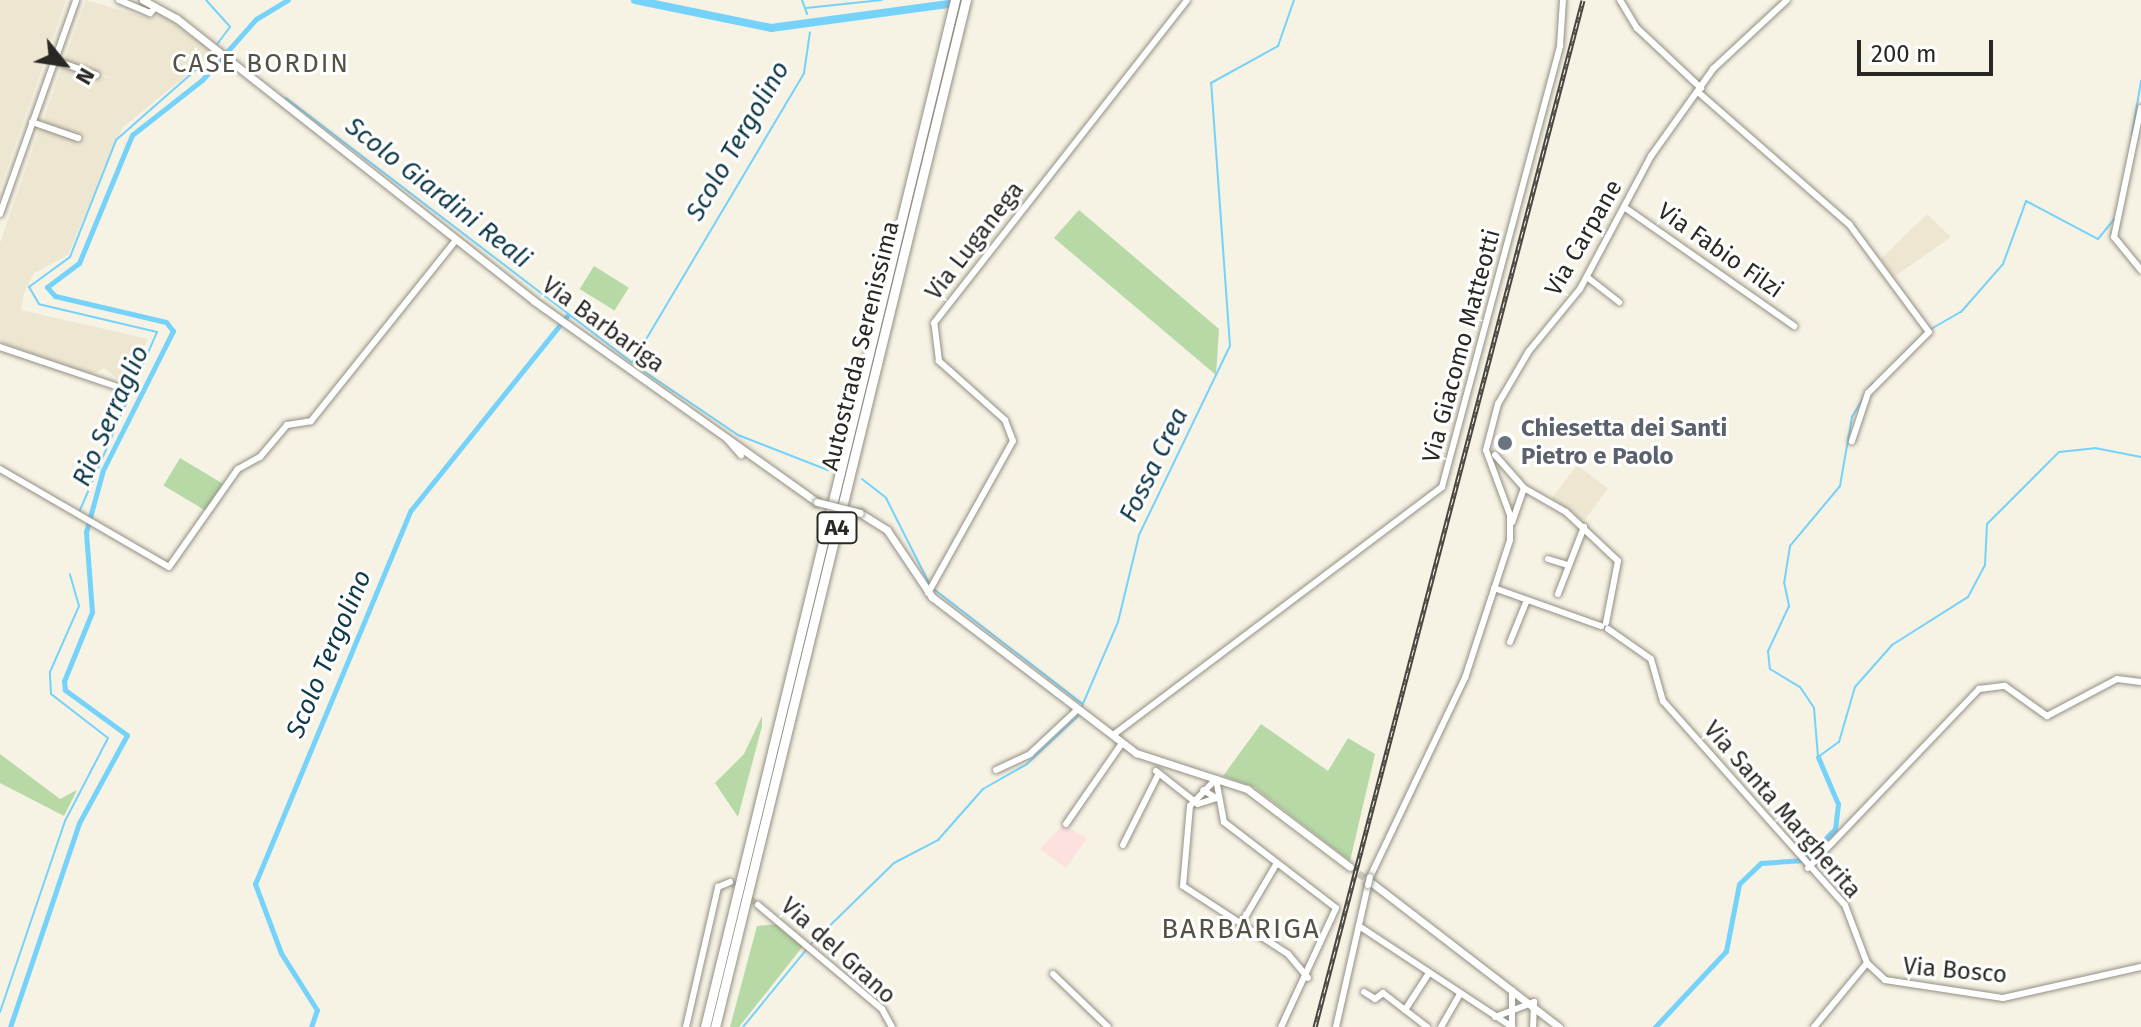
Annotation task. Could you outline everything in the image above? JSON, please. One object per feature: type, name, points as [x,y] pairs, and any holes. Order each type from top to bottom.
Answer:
[{"type":"highway","name":"Autostrada Serenissima","points":[[705,1027],[955,0]]},
{"type":"highway","name":"Autostrada Serenissima","points":[[715,1027],[966,0]]},
{"type":"main road","name":"Via Barbariga","points":[[143,0],[220,52],[456,240],[726,438],[817,502],[860,513],[887,530],[928,593],[1122,743],[1147,760],[1238,785],[1350,867]]},
{"type":"main road","points":[[1369,882],[1534,1002],[1559,1027]]},
{"type":"street","points":[[0,214],[76,0]]},
{"type":"street","name":"Via Barbariga","points":[[119,0],[150,13],[156,7]]},
{"type":"street","name":"Via Luganega","points":[[928,593],[1013,441],[1005,420],[939,361],[934,323],[1187,0]]},
{"type":"street","name":"Via Giacomo Matteotti","points":[[1113,735],[1440,490],[1560,46],[1563,0]]},
{"type":"street","points":[[1620,0],[1637,28],[1699,90],[1849,224],[1929,332],[1868,393],[1854,427],[1852,441]]},
{"type":"street","name":"Via Carpane","points":[[1512,522],[1490,476],[1488,433],[1529,351],[1587,277],[1624,207],[1699,90],[1787,0]]},
{"type":"street","points":[[54,60],[96,75]]},
{"type":"street","points":[[2141,108],[2114,237],[2141,270]]},
{"type":"street","points":[[32,122],[78,138]]},
{"type":"street","name":"Via Fabio Filzi","points":[[1624,207],[1794,326]]},
{"type":"street","points":[[0,469],[169,567],[241,465],[260,457],[290,423],[305,424],[456,240]]},
{"type":"street","points":[[1587,277],[1619,302]]},
{"type":"street","points":[[0,348],[121,388]]},
{"type":"street","name":"Via Barbariga","points":[[726,438],[723,443],[741,455]]},
{"type":"street","points":[[1498,455],[1524,488],[1584,527],[1619,565],[1605,626]]},
{"type":"street","points":[[1336,1027],[1362,928],[1369,882],[1462,686],[1524,488]]},
{"type":"street","points":[[1558,594],[1584,527]]},
{"type":"street","points":[[1548,559],[1568,565]]},
{"type":"street","name":"Via Santa Margherita","points":[[1494,588],[1605,626],[1651,659],[1663,701],[1804,864],[1848,910],[1867,963]]},
{"type":"street","points":[[1510,642],[1527,600]]},
{"type":"street","points":[[1804,864],[1979,689],[2005,686],[2047,716],[2117,679],[2141,682]]},
{"type":"street","points":[[996,770],[1030,754],[1078,709]]},
{"type":"street","points":[[1066,824],[1122,743]]},
{"type":"street","points":[[1123,845],[1158,772],[1205,805],[1238,785]]},
{"type":"street","points":[[1196,774],[1203,790],[1217,796]]},
{"type":"street","points":[[1216,779],[1193,799],[1183,886],[1288,954],[1308,978]]},
{"type":"street","points":[[1216,779],[1224,822],[1336,908],[1308,978],[1281,1027]]},
{"type":"street","points":[[1244,919],[1277,863]]},
{"type":"street","points":[[686,1027],[718,887],[730,882]]},
{"type":"street","name":"Via del Grano","points":[[758,905],[882,1009],[892,1027]]},
{"type":"street","points":[[1362,928],[1512,1027],[1515,1009],[1511,987]]},
{"type":"street","points":[[1814,1027],[1867,963]]},
{"type":"street","name":"Via Bosco","points":[[1867,963],[1896,985],[1997,998],[2141,967]]},
{"type":"street","points":[[1405,1010],[1429,973]]},
{"type":"street","points":[[1053,974],[1108,1027]]},
{"type":"street","points":[[1364,992],[1374,999],[1383,993],[1427,1027]]},
{"type":"street","points":[[1441,1027],[1460,994]]},
{"type":"street","points":[[1495,1017],[1534,1002],[1531,1024]]},
{"type":"street","points":[[1531,1024],[1550,1016]]},
{"type":"shaded area","points":[[0,0],[66,0],[0,188]]},
{"type":"shaded area","points":[[86,0],[151,19],[161,14],[214,53],[123,127],[68,255],[34,273],[24,293],[21,310],[148,339],[125,385],[104,368],[92,374],[0,342],[0,243],[40,128],[78,141],[81,136],[43,122],[62,66],[116,80],[64,61]]},
{"type":"shaded area","points":[[1927,214],[1951,237],[1894,277],[1881,259]]},
{"type":"shaded area","points":[[1577,465],[1608,488],[1583,522],[1552,499]]},
{"type":"shaded area","points":[[1063,825],[1087,838],[1066,868],[1040,849]]},
{"type":"green space","points":[[1079,210],[1219,329],[1216,375],[1054,238]]},
{"type":"green space","points":[[594,266],[629,288],[614,311],[580,289]]},
{"type":"green space","points":[[180,458],[224,484],[207,512],[164,485]]},
{"type":"green space","points":[[762,716],[738,817],[715,783],[744,754]]},
{"type":"green space","points":[[1261,724],[1328,771],[1348,738],[1375,754],[1350,861],[1254,787],[1223,776]]},
{"type":"green space","points":[[0,754],[60,799],[77,790],[64,816],[0,783]]},
{"type":"green space","points":[[778,924],[803,946],[739,1027],[730,1027],[757,926]]},
{"type":"waterway","name":"Scolo Giardini Reali","points":[[206,0],[230,27],[217,44]]},
{"type":"waterway","name":"Rio Serraglio","points":[[10,1027],[79,823],[127,735],[65,690],[64,681],[92,612],[86,532],[103,470],[173,331],[166,322],[55,296],[47,287],[79,263],[132,135],[202,80],[256,19],[288,0]]},
{"type":"waterway","points":[[635,0],[771,28],[957,3]]},
{"type":"waterway","points":[[802,0],[807,14]]},
{"type":"waterway","points":[[806,8],[882,0]]},
{"type":"waterway","name":"Fossa Crea","points":[[1082,706],[1118,622],[1139,535],[1230,346],[1211,83],[1278,46],[1294,0]]},
{"type":"waterway","name":"Scolo Tergolino","points":[[286,98],[632,363],[804,73],[810,32]]},
{"type":"waterway","points":[[80,510],[157,332],[39,304],[29,287],[70,257],[116,140],[199,67]]},
{"type":"waterway","points":[[2132,135],[2141,81]]},
{"type":"waterway","points":[[1931,329],[1961,312],[2003,264],[2026,201],[2098,239],[2114,219]]},
{"type":"waterway","name":"Scolo Tergolino","points":[[311,1027],[317,1010],[281,953],[255,884],[411,510],[559,326]]},
{"type":"waterway","points":[[1895,363],[1918,339]]},
{"type":"waterway","name":"Fossa Crea","points":[[639,368],[738,435],[828,470]]},
{"type":"waterway","points":[[1873,383],[1852,417],[1840,486],[1790,546],[1784,582],[1789,606],[1768,651],[1770,669],[1800,687],[1814,708],[1818,757],[1839,742],[1855,687],[1892,645],[1968,597],[1985,565],[1987,524],[2059,452],[2095,448],[2141,457]]},
{"type":"waterway","name":"Fossa Crea","points":[[862,479],[886,498],[929,583]]},
{"type":"waterway","points":[[0,1012],[65,821],[108,738],[51,694],[50,672],[79,606],[70,574]]},
{"type":"waterway","name":"Fossa Crea","points":[[935,590],[1081,703]]},
{"type":"waterway","points":[[810,945],[894,863],[938,840],[983,789],[1027,764],[1077,717]]},
{"type":"waterway","points":[[1655,1027],[1726,951],[1739,884],[1761,863],[1804,860],[1835,829],[1838,804],[1818,757]]},
{"type":"waterway","points":[[743,1027],[806,950]]},
{"type":"tunnel","points":[[1350,867],[1372,883]]},
{"type":"tunnel","points":[[730,882],[758,905]]},
{"type":"railway","points":[[1315,1027],[1583,0]]},
{"type":"place","name":"Chiesetta dei Santi Pietro e Paolo","points":[[1505,443]]},
{"type":"district","name":"CASE BORDIN","points":[[261,64]]},
{"type":"district","name":"BARBARIGA","points":[[1241,929]]}]
